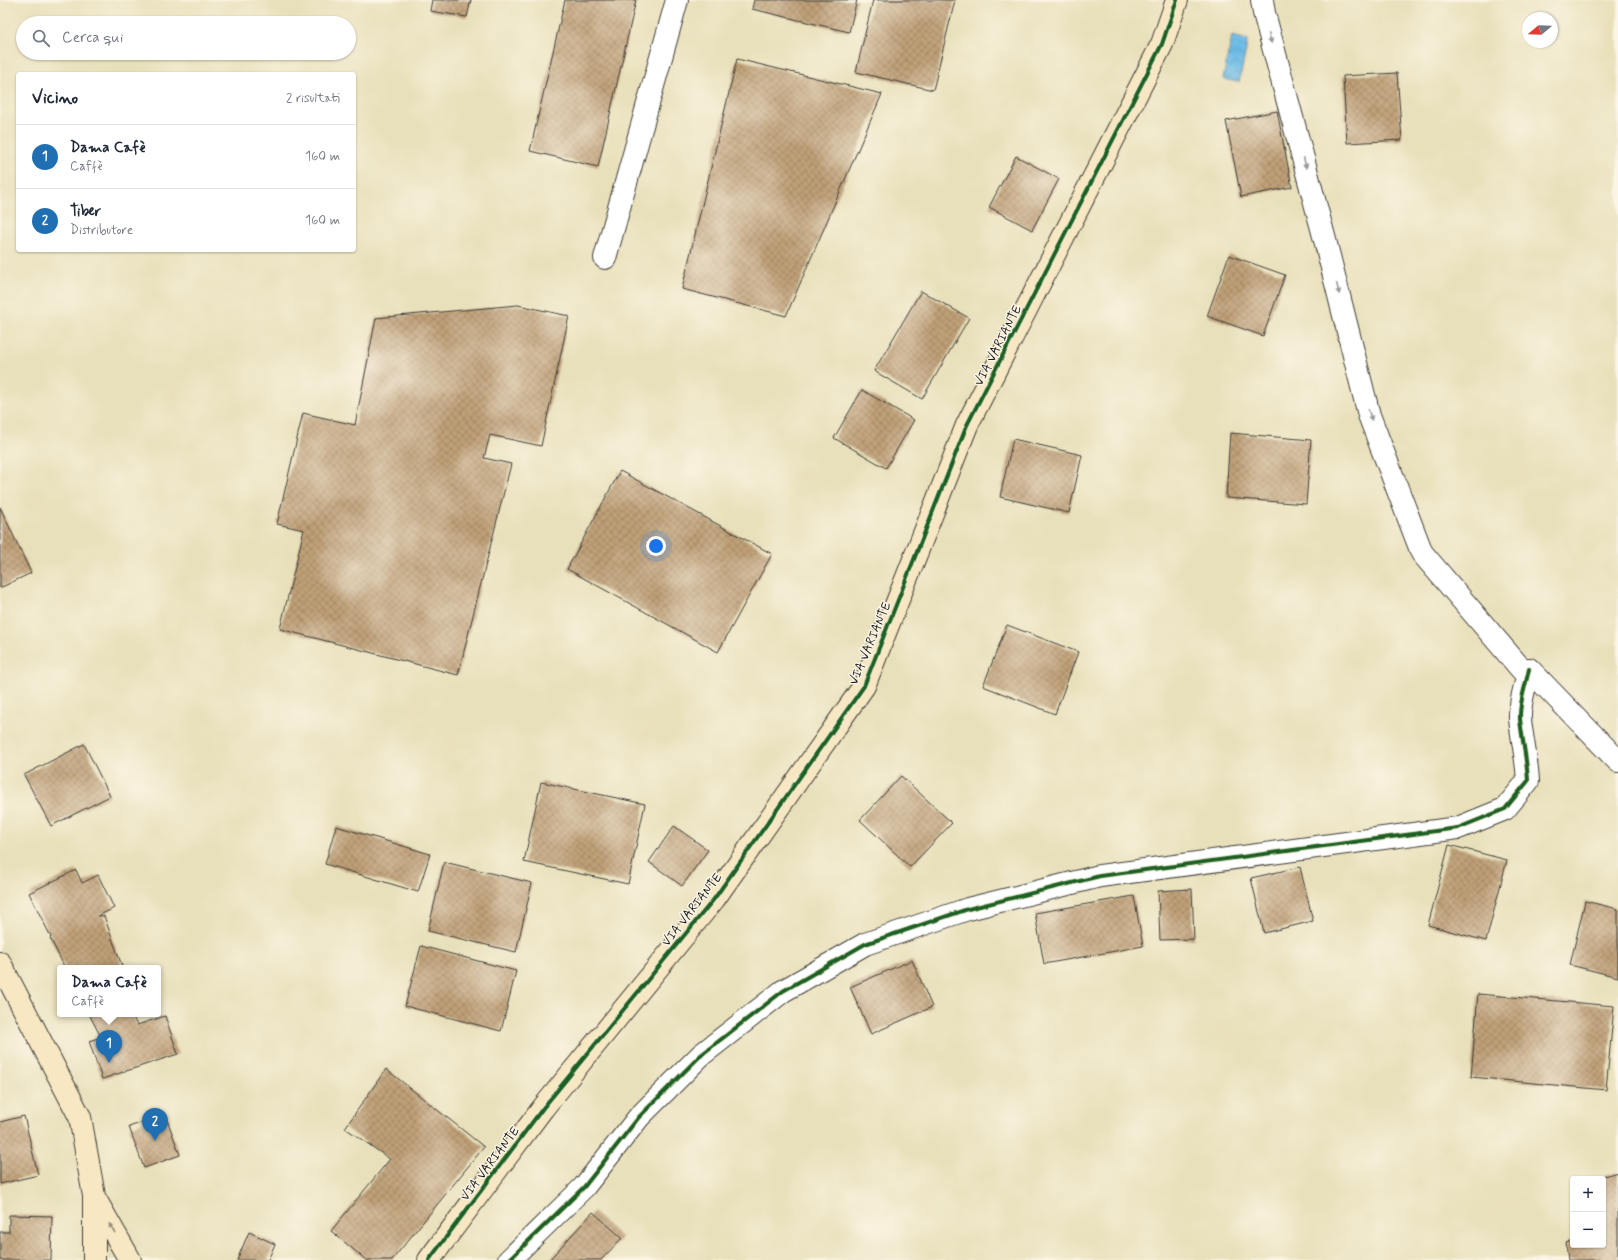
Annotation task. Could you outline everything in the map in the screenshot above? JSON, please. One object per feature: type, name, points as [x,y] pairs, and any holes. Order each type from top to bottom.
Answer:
[{"type":"street","points":[[605,258],[676,0]]},
{"type":"street","name":"VIA VARIANTE","points":[[429,1260],[543,1108],[714,899],[864,686],[967,425],[1162,44],[1177,0]]},
{"type":"street","points":[[1262,0],[1264,14],[1325,240],[1370,415],[1422,552],[1522,670],[1529,669]]},
{"type":"street","points":[[1529,669],[1618,761]]},
{"type":"street","points":[[509,1260],[584,1187],[638,1117],[701,1055],[783,991],[865,944],[968,909],[1100,876],[1458,828],[1505,809],[1528,781],[1526,755],[1520,718],[1529,669]]},
{"type":"street","points":[[0,963],[80,1117],[94,1196],[94,1260]]},
{"type":"street","points":[[94,1196],[130,1260]]},
{"type":"water","points":[[1232,36],[1248,40],[1239,82],[1223,79]]},
{"type":"building","points":[[432,0],[471,0],[467,17],[430,11]]},
{"type":"building","points":[[565,0],[636,0],[598,167],[530,151]]},
{"type":"building","points":[[754,0],[857,0],[849,32],[752,9]]},
{"type":"building","points":[[873,0],[955,0],[933,90],[856,72]]},
{"type":"building","points":[[737,59],[882,94],[786,316],[682,289]]},
{"type":"building","points":[[1397,73],[1402,140],[1347,143],[1343,76]]},
{"type":"building","points":[[1277,111],[1292,187],[1241,197],[1226,121]]},
{"type":"building","points":[[1016,156],[1059,179],[1032,230],[989,207]]},
{"type":"building","points":[[1229,255],[1285,275],[1263,336],[1207,316]]},
{"type":"building","points":[[921,291],[969,318],[922,399],[874,371]]},
{"type":"building","points":[[518,305],[569,316],[541,446],[490,435],[484,458],[511,464],[458,675],[280,629],[304,530],[277,524],[303,413],[355,425],[376,318]]},
{"type":"building","points":[[862,390],[914,420],[886,468],[834,438]]},
{"type":"building","points":[[1230,433],[1311,440],[1306,504],[1226,498]]},
{"type":"building","points":[[1013,439],[1082,455],[1069,513],[1000,497]]},
{"type":"building","points":[[620,471],[772,554],[718,652],[567,569]]},
{"type":"building","points":[[0,507],[31,573],[0,588]]},
{"type":"building","points":[[1007,625],[1078,652],[1055,714],[983,686]]},
{"type":"building","points":[[84,744],[110,796],[51,826],[24,775]]},
{"type":"building","points":[[901,776],[952,823],[910,867],[860,820]]},
{"type":"building","points":[[541,782],[645,804],[628,884],[524,862]]},
{"type":"building","points":[[336,826],[430,854],[418,892],[325,864]]},
{"type":"building","points":[[674,826],[708,850],[682,886],[649,862]]},
{"type":"building","points":[[1449,845],[1507,860],[1486,941],[1428,925]]},
{"type":"building","points":[[444,862],[532,883],[516,952],[428,931]]},
{"type":"building","points":[[1300,867],[1313,921],[1264,933],[1251,878]]},
{"type":"building","points":[[76,870],[82,883],[98,875],[114,908],[98,916],[104,916],[122,965],[64,965],[29,893]]},
{"type":"building","points":[[1192,889],[1194,939],[1160,940],[1158,891]]},
{"type":"building","points":[[1134,896],[1143,946],[1044,964],[1035,913]]},
{"type":"building","points":[[1585,901],[1618,909],[1618,977],[1570,965]]},
{"type":"building","points":[[421,946],[516,971],[501,1031],[405,1006]]},
{"type":"building","points":[[912,960],[932,1007],[871,1034],[850,987]]},
{"type":"building","points":[[1478,994],[1614,1006],[1606,1090],[1471,1077]]},
{"type":"building","points":[[165,1016],[178,1054],[102,1079],[89,1041],[101,1037],[91,1017],[133,1017],[137,1025]]},
{"type":"building","points":[[386,1069],[484,1147],[392,1260],[366,1260],[331,1231],[390,1159],[345,1128]]},
{"type":"building","points":[[165,1114],[180,1155],[144,1168],[129,1127]]},
{"type":"building","points":[[24,1116],[38,1175],[0,1184],[0,1122]]},
{"type":"building","points":[[1618,1172],[1618,1260],[1568,1260],[1566,1243],[1570,1242],[1570,1248],[1606,1248],[1606,1176],[1604,1176]]},
{"type":"building","points":[[593,1212],[622,1238],[601,1260],[549,1260]]},
{"type":"building","points":[[9,1215],[52,1216],[51,1260],[0,1260],[0,1232],[9,1232]]},
{"type":"building","points":[[249,1232],[275,1244],[268,1260],[237,1260]]},
{"type":"cycle path","points":[[429,1260],[543,1108],[714,899],[864,686],[967,425],[1162,44],[1177,0]]},
{"type":"cycle path","points":[[509,1260],[584,1187],[639,1117],[701,1055],[783,991],[865,944],[968,909],[1100,876],[1458,828],[1505,809],[1528,781],[1520,713],[1529,669]]},
{"type":"place","name":"Dama Cafè","points":[[109,1063]]},
{"type":"place","name":"Tiber","points":[[155,1141]]}]
